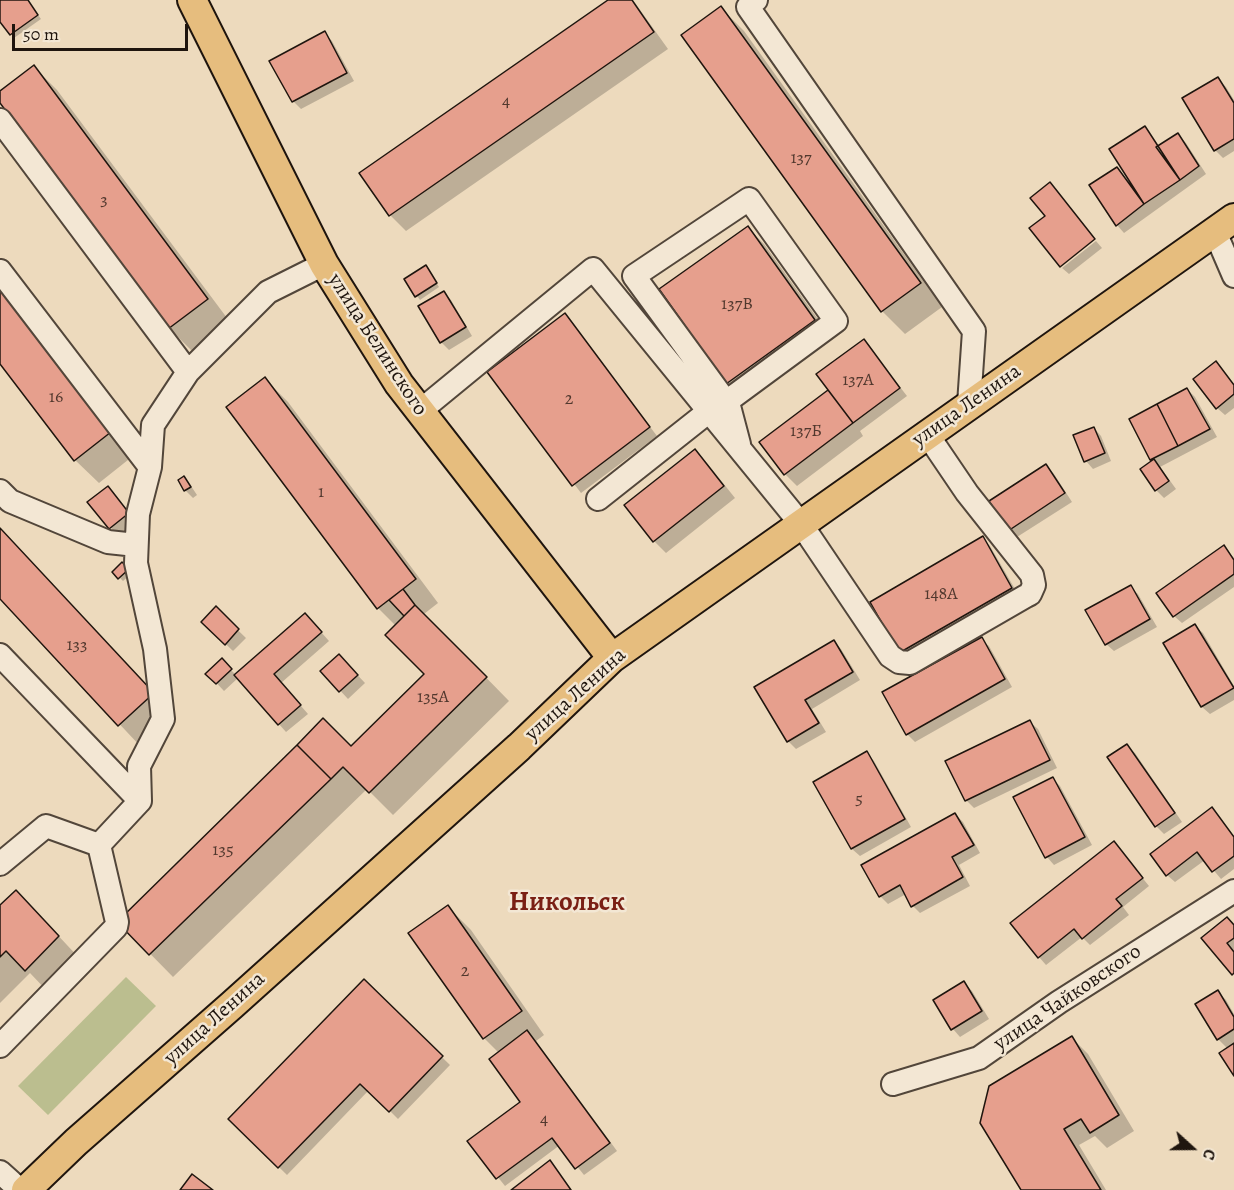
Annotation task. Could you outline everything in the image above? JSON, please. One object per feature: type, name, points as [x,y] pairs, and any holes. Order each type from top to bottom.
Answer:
[{"type":"main road","name":"улица Белинского","points":[[192,0],[324,264],[399,384],[612,658]]},
{"type":"main road","name":"улица Ленина","points":[[26,1190],[75,1142],[232,1005],[519,747],[612,658],[1224,225]]},
{"type":"street","points":[[756,0],[748,7],[974,331],[969,404]]},
{"type":"street","points":[[0,120],[188,372]]},
{"type":"street","points":[[598,499],[717,407],[836,321],[749,199],[634,276],[717,407],[742,454],[801,524],[890,656],[899,662],[909,663],[917,660],[1030,594],[1034,585],[1032,575],[967,493],[927,434]]},
{"type":"street","points":[[1224,225],[1234,276]]},
{"type":"street","points":[[99,845],[140,801],[139,766],[163,719],[155,649],[136,563],[138,514],[150,467],[153,425],[188,372],[268,292],[324,264]]},
{"type":"street","points":[[420,411],[593,269],[717,407]]},
{"type":"street","points":[[0,271],[150,467]]},
{"type":"street","points":[[0,491],[10,501],[108,542],[136,545]]},
{"type":"street","points":[[0,655],[140,801]]},
{"type":"street","points":[[0,864],[46,826],[99,845]]},
{"type":"street","points":[[0,1047],[116,927],[117,922],[99,845]]},
{"type":"street","name":"улица Чайковского","points":[[893,1084],[979,1058],[1059,1002],[1234,891]]},
{"type":"street","points":[[0,1172],[20,1190]]},
{"type":"green space","points":[[126,977],[156,1006],[48,1115],[18,1086]]},
{"type":"building","points":[[0,0],[28,0],[38,15],[10,35],[0,22]]},
{"type":"building","points":[[608,0],[632,0],[654,32],[389,216],[359,173]]},
{"type":"building","points":[[721,6],[921,283],[881,312],[681,35]]},
{"type":"building","points":[[325,31],[347,73],[292,102],[269,61]]},
{"type":"building","points":[[34,65],[208,299],[168,329],[0,103],[0,91]]},
{"type":"building","points":[[1218,77],[1234,103],[1234,139],[1214,151],[1182,98]]},
{"type":"building","points":[[1145,126],[1180,180],[1144,204],[1109,149]]},
{"type":"building","points":[[1178,133],[1199,166],[1180,180],[1156,147]]},
{"type":"building","points":[[1117,167],[1144,204],[1116,226],[1089,185]]},
{"type":"building","points":[[1050,182],[1095,239],[1060,267],[1029,228],[1045,216],[1030,198]]},
{"type":"building","points":[[748,226],[815,320],[726,384],[659,289]]},
{"type":"building","points":[[426,265],[437,283],[415,297],[404,279]]},
{"type":"building","points":[[0,287],[111,432],[74,461],[0,364]]},
{"type":"building","points":[[444,291],[466,327],[440,343],[418,306]]},
{"type":"building","points":[[565,313],[650,427],[572,486],[487,372]]},
{"type":"building","points":[[864,339],[900,388],[853,423],[816,374]]},
{"type":"building","points":[[1216,361],[1234,385],[1234,394],[1216,409],[1193,379]]},
{"type":"building","points":[[265,377],[416,579],[377,609],[226,407]]},
{"type":"building","points":[[1187,388],[1210,429],[1178,446],[1157,404]]},
{"type":"building","points":[[828,390],[853,423],[784,475],[759,442]]},
{"type":"building","points":[[1157,404],[1178,446],[1150,460],[1129,419]]},
{"type":"building","points":[[1094,427],[1105,453],[1084,462],[1073,435]]},
{"type":"building","points":[[695,449],[724,486],[653,542],[624,505]]},
{"type":"building","points":[[1154,459],[1169,481],[1155,491],[1140,469]]},
{"type":"building","points":[[1046,464],[1065,493],[1008,531],[989,501]]},
{"type":"building","points":[[184,476],[191,487],[184,491],[178,480]]},
{"type":"building","points":[[108,486],[129,513],[109,529],[87,502]]},
{"type":"building","points":[[0,528],[154,693],[118,726],[0,599]]},
{"type":"building","points":[[983,536],[1012,588],[899,653],[870,602]]},
{"type":"building","points":[[1224,545],[1234,560],[1234,574],[1173,617],[1156,593]]},
{"type":"building","points":[[122,562],[129,569],[118,579],[112,572]]},
{"type":"building","points":[[1131,585],[1150,619],[1105,645],[1085,610]]},
{"type":"building","points":[[403,589],[415,605],[404,616],[389,600]]},
{"type":"building","points":[[415,605],[487,677],[369,793],[343,767],[331,779],[297,745],[323,718],[351,746],[424,674],[385,635]]},
{"type":"building","points":[[216,606],[239,629],[225,645],[201,622]]},
{"type":"building","points":[[305,613],[322,632],[274,674],[301,705],[278,725],[234,675]]},
{"type":"building","points":[[1195,624],[1234,688],[1201,707],[1163,643]]},
{"type":"building","points":[[982,637],[1005,679],[906,735],[882,692]]},
{"type":"building","points":[[834,640],[853,672],[805,700],[819,723],[787,742],[754,687]]},
{"type":"building","points":[[339,654],[358,675],[339,692],[320,671]]},
{"type":"building","points":[[222,658],[232,669],[216,684],[205,674]]},
{"type":"building","points":[[1030,720],[1050,760],[965,801],[945,761]]},
{"type":"building","points":[[1127,744],[1175,813],[1155,827],[1107,757]]},
{"type":"building","points":[[297,745],[331,779],[149,955],[117,922]]},
{"type":"building","points":[[867,751],[905,819],[851,849],[813,782]]},
{"type":"building","points":[[1053,777],[1085,837],[1045,858],[1013,797]]},
{"type":"building","points":[[1212,807],[1234,837],[1234,856],[1212,872],[1197,852],[1166,876],[1150,854]]},
{"type":"building","points":[[955,813],[974,845],[952,857],[963,877],[911,907],[900,885],[879,897],[861,865]]},
{"type":"building","points":[[1114,841],[1143,878],[1116,899],[1122,906],[1082,939],[1074,929],[1038,958],[1010,923]]},
{"type":"building","points":[[16,890],[59,936],[25,971],[6,951],[0,957],[0,905]]},
{"type":"building","points":[[448,905],[522,1011],[483,1039],[408,933]]},
{"type":"building","points":[[1227,917],[1234,925],[1234,938],[1227,943],[1234,952],[1234,973],[1232,975],[1201,938]]},
{"type":"building","points":[[364,979],[443,1056],[389,1112],[360,1084],[278,1168],[228,1119]]},
{"type":"building","points":[[964,981],[982,1011],[951,1030],[933,1000]]},
{"type":"building","points":[[1218,990],[1234,1017],[1234,1029],[1217,1040],[1195,1004]]},
{"type":"building","points":[[527,1030],[610,1143],[575,1169],[552,1138],[496,1179],[467,1141],[520,1102],[489,1059]]},
{"type":"building","points":[[1072,1036],[1119,1115],[1090,1133],[1081,1119],[1064,1129],[1101,1190],[1021,1190],[980,1123],[989,1086]]},
{"type":"building","points":[[1234,1043],[1234,1076],[1219,1053]]},
{"type":"building","points":[[550,1160],[571,1190],[511,1190]]},
{"type":"building","points":[[192,1174],[213,1190],[180,1190]]},
{"type":"district","name":"Никольск","points":[[567,903]]}]
